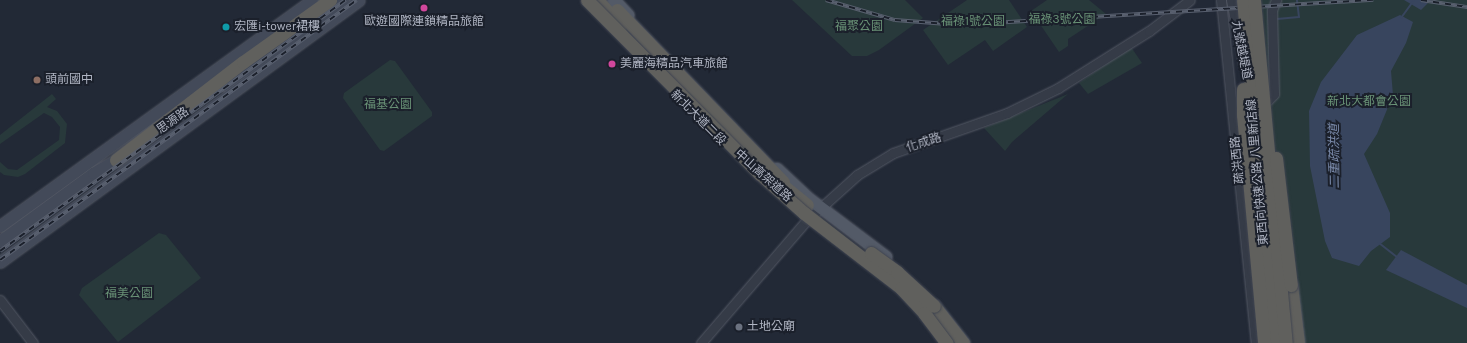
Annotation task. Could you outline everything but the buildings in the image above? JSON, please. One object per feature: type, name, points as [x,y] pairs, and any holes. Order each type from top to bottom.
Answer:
[{"type":"highway","points":[[116,160],[242,62],[330,0]]},
{"type":"highway","name":"中山高架道路","points":[[587,0],[760,174],[804,213],[901,288],[924,312],[947,343]]},
{"type":"highway","points":[[597,0],[654,62],[743,150],[813,206]]},
{"type":"highway","name":"中山高架道路","points":[[608,0],[813,206],[917,289],[962,343]]},
{"type":"highway","name":"東西向快速公路 八里新店線","points":[[1243,0],[1275,343]]},
{"type":"highway","name":"東西向快速公路 八里新店線","points":[[1254,0],[1286,343]]},
{"type":"highway","points":[[1260,0],[1298,343]]},
{"type":"highway","points":[[1245,21],[1243,115],[1264,343]]},
{"type":"highway","points":[[859,258],[887,273],[905,287],[924,305],[954,343]]},
{"type":"highway","points":[[1291,285],[1291,343]]},
{"type":"main road","name":"思源路","points":[[0,226],[214,69],[235,57],[312,0]]},
{"type":"main road","name":"思源路","points":[[0,241],[93,173],[116,160],[343,0]]},
{"type":"main road","name":"思源路","points":[[0,262],[359,0]]},
{"type":"main road","name":"新北大道二段","points":[[583,0],[761,182],[806,221],[859,258],[898,290],[942,343]]},
{"type":"main road","name":"新北大道二段","points":[[614,0],[683,75],[813,206],[919,284],[945,312],[968,343]]},
{"type":"main road","name":"思源路","points":[[93,173],[124,143],[216,75],[235,57]]},
{"type":"main road","points":[[74,187],[97,192]]},
{"type":"street","name":"化成路","points":[[701,343],[806,221],[813,206],[857,174],[893,152],[1007,113],[1058,88],[1149,31],[1190,0]]},
{"type":"street","name":"疏洪西路","points":[[1221,0],[1255,319],[1259,343]]},
{"type":"street","name":"九號越堤道","points":[[1231,0],[1250,98],[1257,102],[1268,100],[1274,94],[1272,10],[1276,0]]},
{"type":"street","points":[[0,300],[33,343]]},
{"type":"street","name":"疏洪西路","points":[[1255,319],[1256,343]]},
{"type":"green space","name":"福聚公園","points":[[792,0],[905,0],[923,18],[879,50],[867,56],[852,56]]},
{"type":"green space","name":"福祿1號公園","points":[[967,0],[1009,0],[1027,27],[993,51],[985,40],[948,65],[923,30]]},
{"type":"green space","name":"福祿3號公園","points":[[1047,0],[1089,0],[1106,14],[1068,39],[1068,46],[1059,52],[1031,11]]},
{"type":"green space","name":"新北大都會公園","points":[[1258,0],[1467,0],[1467,343],[1295,343]]},
{"type":"green space","points":[[1131,47],[1142,63],[1088,94],[1079,83]]},
{"type":"green space","name":"福基公園","points":[[390,60],[395,61],[432,112],[432,116],[384,151],[380,150],[343,98],[344,93]]},
{"type":"green space","points":[[52,94],[56,99],[47,107],[57,111],[67,124],[65,143],[25,174],[18,177],[4,175],[0,172],[0,162],[8,169],[17,170],[59,140],[60,127],[52,117],[44,113],[0,144],[0,135]]},
{"type":"green space","points":[[1068,94],[1012,142],[1005,151],[984,128]]},
{"type":"green space","name":"福美公園","points":[[159,233],[166,235],[201,278],[118,342],[79,295],[82,288]]},
{"type":"water","points":[[1404,0],[1431,0],[1421,10]]},
{"type":"water","points":[[1400,15],[1413,22],[1406,43],[1391,71],[1393,95],[1377,134],[1364,154],[1390,213],[1390,237],[1371,251],[1359,266],[1332,258],[1325,241],[1310,166],[1309,111],[1321,82],[1357,35]]},
{"type":"water","points":[[1401,250],[1467,285],[1467,308],[1386,270]]},
{"type":"waterway","points":[[1277,19],[1299,17],[1297,0]]},
{"type":"waterway","name":"二重疏洪道","points":[[1401,18],[1414,0]]},
{"type":"waterway","name":"二重疏洪道","points":[[1379,243],[1398,258]]},
{"type":"railway","points":[[0,251],[345,0]]},
{"type":"railway","points":[[0,260],[356,0]]},
{"type":"railway","points":[[826,0],[895,20],[960,25],[1373,0]]},
{"type":"railway","points":[[1421,0],[1467,7]]},
{"type":"place","name":"歐遊國際連鎖精品旅館","points":[[424,8]]},
{"type":"place","name":"宏匯i-tower裙樓","points":[[226,27]]},
{"type":"place","name":"美麗海精品汽車旅館","points":[[612,64]]},
{"type":"place","name":"頭前國中","points":[[37,80]]},
{"type":"place","name":"土地公廟","points":[[739,327]]}]
